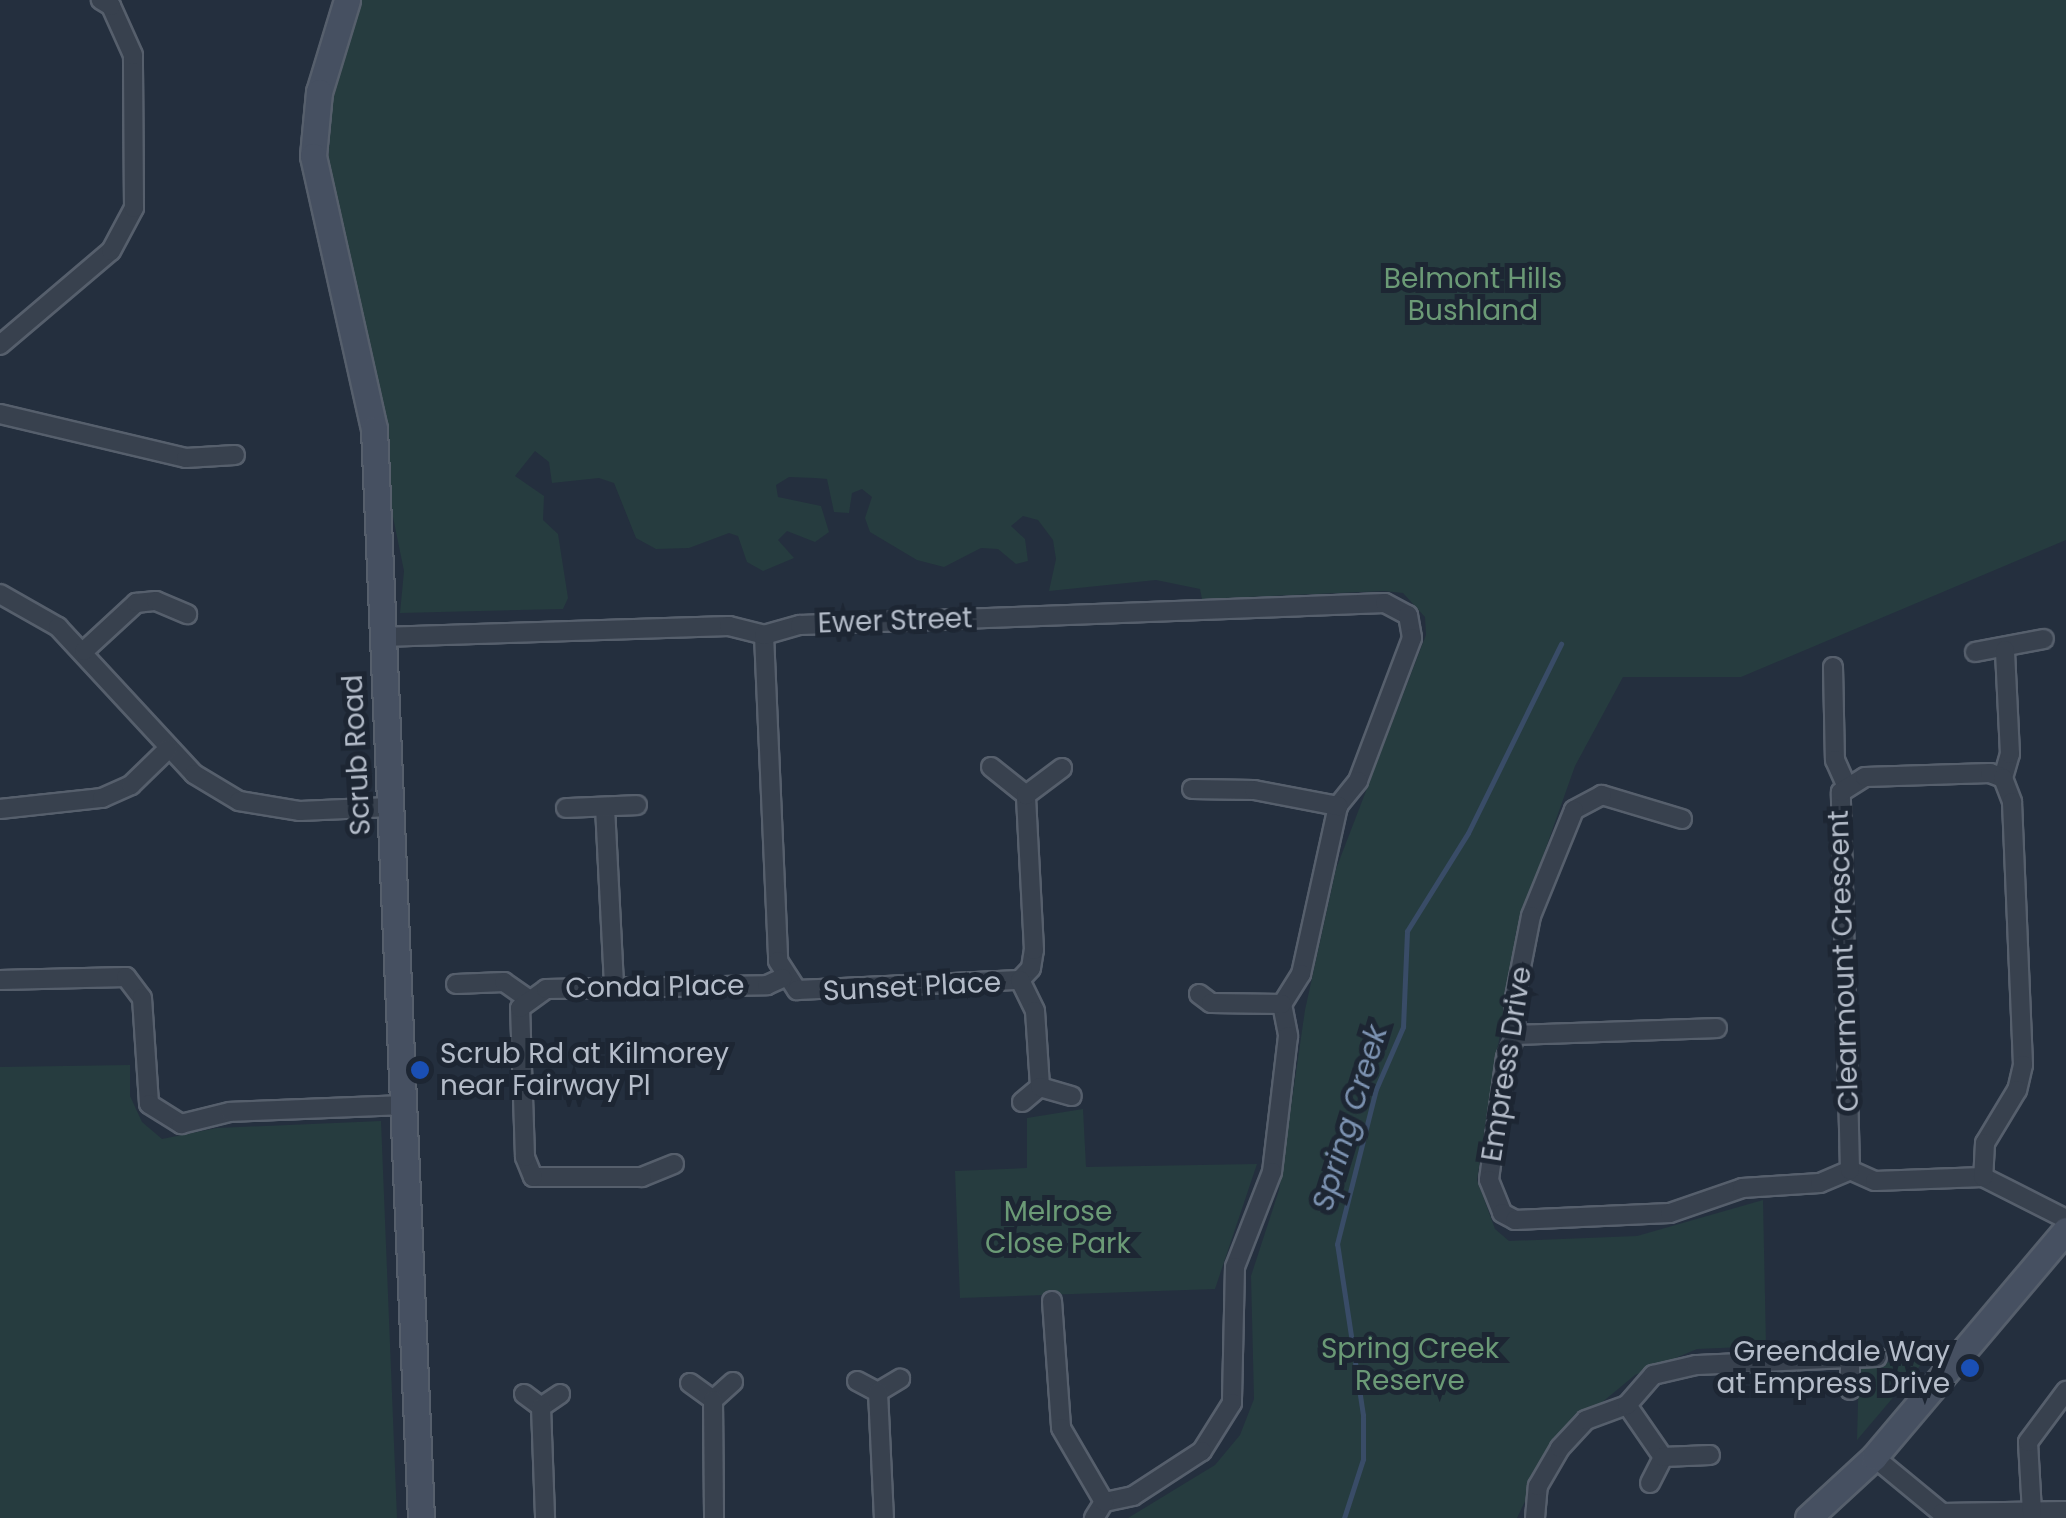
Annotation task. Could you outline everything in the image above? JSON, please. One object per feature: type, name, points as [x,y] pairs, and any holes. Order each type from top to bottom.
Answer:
[{"type":"main road","name":"Scrub Road","points":[[347,0],[319,92],[312,156],[370,393],[421,1518]]},
{"type":"main road","points":[[1808,1518],[1874,1458],[2066,1230]]},
{"type":"street","points":[[0,346],[90,271],[126,231],[134,208],[133,54],[110,2]]},
{"type":"street","points":[[0,414],[186,458],[235,455]]},
{"type":"street","points":[[0,594],[26,605],[84,651],[168,748],[239,801],[300,811],[390,807]]},
{"type":"street","points":[[84,651],[136,603],[156,601],[187,614]]},
{"type":"street","name":"Ewer Street","points":[[381,636],[730,626],[764,634],[800,625],[1385,603],[1408,615],[1412,638],[1358,780],[1338,806]]},
{"type":"street","name":"Sunset Place","points":[[764,634],[776,944],[784,978],[809,992],[1020,980],[1031,968],[1034,950],[1026,795]]},
{"type":"street","points":[[1975,652],[2005,650],[2044,640]]},
{"type":"street","points":[[1983,1177],[1985,1143],[2017,1090],[2023,1065],[2012,802],[2003,778],[2010,754],[2005,650]]},
{"type":"street","points":[[1832,668],[1835,760],[1846,785]]},
{"type":"street","points":[[0,808],[102,798],[131,785],[168,748]]},
{"type":"street","points":[[991,767],[1026,795],[1062,768]]},
{"type":"street","name":"Clearmount Crescent","points":[[1850,1170],[1838,804],[1846,785],[1865,777],[1978,772],[2003,778]]},
{"type":"street","points":[[1052,1302],[1064,1349],[1061,1428],[1099,1510],[1133,1496],[1202,1452],[1232,1403],[1235,1268],[1272,1172],[1288,1036],[1282,1004],[1301,974],[1338,806],[1254,790],[1192,789]]},
{"type":"street","name":"Empress Drive","points":[[1682,819],[1602,795],[1579,802],[1531,916],[1514,1003],[1516,1036],[1506,1057],[1489,1180],[1493,1204],[1515,1220],[1670,1213],[1742,1188],[1820,1183],[1850,1170],[1875,1181],[1983,1177],[2066,1219]]},
{"type":"street","points":[[566,808],[637,806]]},
{"type":"street","points":[[605,807],[614,986]]},
{"type":"street","points":[[0,980],[126,977],[142,998],[150,1104],[181,1124],[230,1112],[402,1106]]},
{"type":"street","name":"Conda Place","points":[[674,1164],[642,1177],[532,1178],[525,1157],[518,1020],[527,998],[546,989],[768,985],[784,978]]},
{"type":"street","points":[[1020,980],[1035,1011],[1040,1087]]},
{"type":"street","name":"Conda Place","points":[[456,984],[504,982],[527,998]]},
{"type":"street","points":[[1198,994],[1211,1002],[1282,1004]]},
{"type":"street","points":[[1516,1036],[1717,1028]]},
{"type":"street","points":[[1040,1087],[1072,1096]]},
{"type":"street","points":[[1022,1102],[1040,1087]]},
{"type":"street","points":[[1535,1518],[1538,1486],[1560,1448],[1586,1420],[1628,1405],[1637,1386],[1671,1368],[1877,1357]]},
{"type":"street","points":[[1850,1358],[1850,1390]]},
{"type":"street","points":[[878,1392],[900,1379]]},
{"type":"street","points":[[857,1381],[878,1392]]},
{"type":"street","points":[[714,1518],[714,1400],[733,1382]]},
{"type":"street","points":[[690,1383],[714,1400]]},
{"type":"street","points":[[2032,1512],[2028,1442],[2066,1391]]},
{"type":"street","points":[[878,1392],[884,1518]]},
{"type":"street","points":[[524,1394],[541,1408],[545,1518]]},
{"type":"street","points":[[541,1408],[560,1394]]},
{"type":"street","points":[[1628,1405],[1664,1457]]},
{"type":"street","points":[[1664,1457],[1710,1455]]},
{"type":"street","points":[[1650,1483],[1664,1457]]},
{"type":"street","points":[[1874,1458],[1942,1513],[2066,1511]]},
{"type":"green space","points":[[355,0],[2066,0],[2066,540],[1741,677],[1623,677],[1575,766],[1516,932],[1477,1180],[1495,1229],[1509,1241],[1637,1236],[1763,1200],[1766,1346],[1697,1349],[1635,1375],[1553,1443],[1517,1518],[1128,1518],[1215,1465],[1240,1435],[1254,1399],[1251,1276],[1279,1190],[1305,1010],[1336,869],[1426,635],[1425,617],[1403,593],[1384,591],[1202,599],[1200,589],[1156,580],[1049,591],[1056,559],[1053,540],[1038,520],[1023,516],[1011,526],[1025,539],[1028,561],[1016,564],[998,549],[981,548],[944,567],[917,560],[870,532],[865,518],[872,497],[862,489],[852,493],[849,513],[834,512],[827,479],[815,478],[789,477],[776,485],[778,497],[821,506],[829,532],[815,542],[787,531],[778,540],[794,558],[763,571],[747,562],[738,536],[729,533],[689,548],[656,549],[636,538],[614,483],[599,478],[552,483],[549,462],[535,451],[515,476],[544,496],[543,520],[558,534],[568,598],[563,609],[400,613],[404,571],[327,193],[332,83]]},
{"type":"green space","points":[[130,1065],[130,1096],[142,1122],[162,1139],[217,1128],[381,1121],[397,1518],[0,1518],[0,1067]]},
{"type":"green space","name":"Melrose Close Park","points":[[1083,1109],[1086,1167],[1257,1164],[1215,1289],[960,1298],[955,1171],[1027,1168],[1027,1118]]},
{"type":"green space","points":[[1922,1357],[1925,1360],[1857,1440],[1859,1367]]},
{"type":"waterway","name":"Spring Creek","points":[[1344,1518],[1363,1459],[1363,1415],[1337,1244],[1376,1089],[1403,1027],[1407,931],[1468,833],[1561,644]]},
{"type":"place","name":"Scrub Rd at Kilmorey near Fairway Pl","points":[[420,1070]]},
{"type":"place","name":"Greendale Way at Empress Drive","points":[[1970,1368]]},
{"type":"park label","name":"Belmont Hills Bushland","points":[[1473,295]]},
{"type":"park label","name":"Spring Creek Reserve","points":[[1410,1365]]}]
